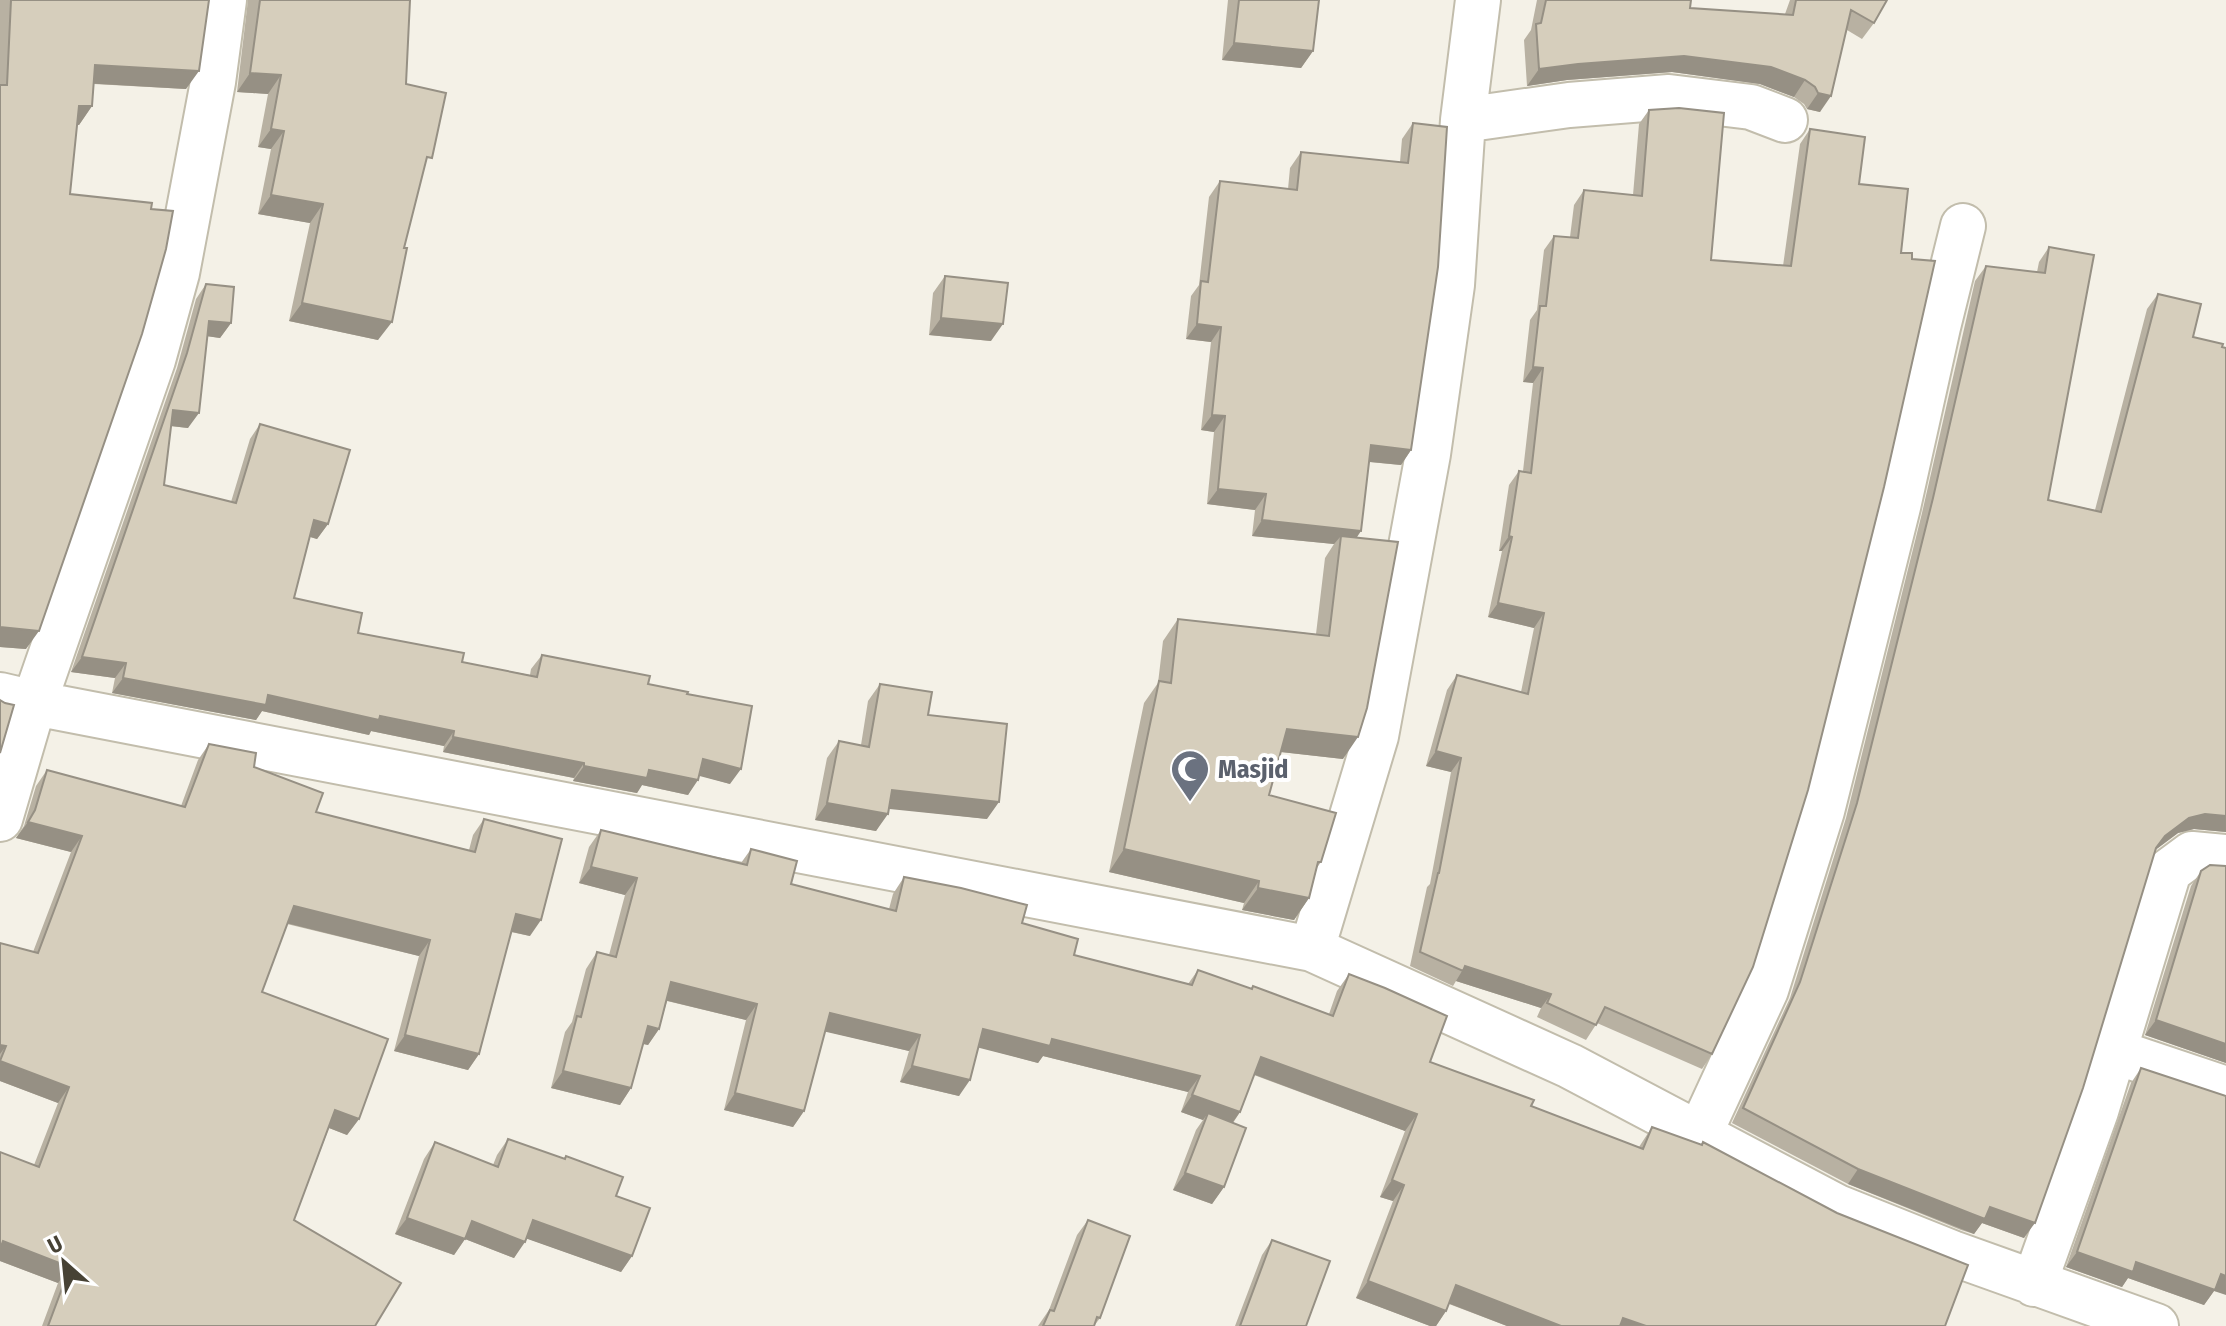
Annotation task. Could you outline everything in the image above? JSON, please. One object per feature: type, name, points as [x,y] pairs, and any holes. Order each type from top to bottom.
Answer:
[{"type":"street","points":[[0,819],[17,699],[153,360],[177,273],[213,82],[224,0]]},
{"type":"street","points":[[1312,949],[1376,736],[1428,454],[1452,285],[1463,120],[1478,0]]},
{"type":"street","points":[[1463,120],[1569,105],[1669,97],[1751,107],[1785,120]]},
{"type":"street","points":[[1699,1135],[1766,990],[1822,811],[1898,507],[1963,226]]},
{"type":"street","points":[[17,699],[1312,949],[1570,1066],[1837,1207],[2034,1284],[2156,1326]]},
{"type":"street","points":[[2034,1284],[2096,1111],[2169,871],[2192,854],[2226,857]]},
{"type":"street","points":[[2113,1051],[2226,1089]]},
{"type":"building","points":[[11,0],[209,0],[199,71],[95,65],[92,106],[79,106],[70,194],[152,203],[151,209],[173,211],[166,249],[142,334],[39,631],[0,627],[0,85],[7,85]]},
{"type":"building","points":[[260,0],[410,0],[406,84],[446,93],[432,158],[427,157],[404,248],[407,248],[392,322],[302,303],[323,204],[271,195],[284,131],[271,129],[281,75],[250,73]]},
{"type":"building","points":[[1239,0],[1319,0],[1313,51],[1234,43]]},
{"type":"building","points":[[1546,0],[1691,0],[1690,8],[1793,15],[1796,0],[1887,0],[1874,23],[1851,10],[1831,96],[1818,93],[1805,80],[1771,67],[1684,56],[1539,69],[1536,24],[1541,23]]},
{"type":"building","points":[[1679,108],[1724,113],[1711,260],[1791,266],[1810,129],[1865,137],[1859,184],[1908,189],[1901,253],[1912,253],[1912,259],[1935,261],[1884,487],[1808,790],[1753,967],[1712,1054],[1605,1007],[1596,1025],[1547,1003],[1551,994],[1465,966],[1463,971],[1420,952],[1461,758],[1436,751],[1457,675],[1528,694],[1544,613],[1498,603],[1512,537],[1509,536],[1519,471],[1531,473],[1543,368],[1533,367],[1540,306],[1546,306],[1554,236],[1578,238],[1584,190],[1642,196],[1649,110]]},
{"type":"building","points":[[1413,123],[1447,127],[1438,267],[1411,450],[1371,445],[1361,531],[1262,520],[1266,494],[1218,489],[1225,416],[1212,415],[1221,327],[1197,324],[1201,281],[1208,282],[1220,181],[1297,190],[1301,152],[1408,163]]},
{"type":"building","points":[[2049,247],[2094,255],[2048,500],[2101,512],[2158,294],[2201,304],[2193,337],[2223,344],[2222,347],[2226,348],[2226,816],[2205,814],[2189,818],[2165,836],[2156,848],[2083,1088],[2035,1223],[1990,1207],[1985,1219],[1972,1214],[1858,1169],[1743,1108],[1800,982],[1857,803],[1933,498],[1986,266],[2045,273]]},
{"type":"building","points":[[945,276],[1008,283],[1003,324],[941,318]]},
{"type":"building","points":[[206,284],[234,287],[231,323],[209,321],[199,413],[173,410],[164,485],[236,503],[260,424],[350,450],[328,524],[314,520],[294,598],[362,613],[358,633],[464,653],[462,662],[537,677],[542,655],[650,676],[648,684],[752,706],[741,769],[703,759],[698,780],[649,770],[647,778],[453,737],[454,731],[380,716],[379,720],[268,695],[266,705],[123,678],[126,663],[82,657],[187,353]]},
{"type":"building","points":[[1341,536],[1398,542],[1367,708],[1358,737],[1287,729],[1269,795],[1336,813],[1309,898],[1258,888],[1259,881],[1124,849],[1159,681],[1171,683],[1178,619],[1329,636]]},
{"type":"building","points":[[880,684],[932,692],[928,715],[1007,724],[999,802],[892,790],[888,814],[827,803],[839,741],[869,747]]},
{"type":"building","points":[[0,700],[14,705],[0,753]]},
{"type":"building","points":[[209,744],[256,753],[254,767],[323,793],[316,812],[475,852],[484,819],[562,839],[541,920],[516,914],[479,1054],[405,1035],[430,940],[294,906],[262,992],[388,1039],[359,1119],[335,1110],[294,1220],[401,1283],[375,1326],[48,1326],[70,1267],[3,1241],[0,1249],[0,1152],[39,1167],[69,1087],[0,1061],[6,1046],[0,1045],[0,943],[38,953],[82,836],[28,822],[35,810],[47,770],[185,807]]},
{"type":"building","points":[[601,830],[747,865],[751,849],[797,861],[791,884],[896,911],[904,877],[961,888],[1027,905],[1022,923],[1078,939],[1074,955],[1192,985],[1198,970],[1252,989],[1253,986],[1333,1016],[1349,974],[1447,1016],[1430,1062],[1534,1100],[1531,1106],[1643,1149],[1652,1127],[1702,1145],[1703,1142],[1837,1213],[1968,1265],[1945,1326],[1646,1326],[1623,1318],[1620,1326],[1561,1326],[1456,1285],[1446,1311],[1368,1281],[1404,1185],[1392,1180],[1417,1114],[1261,1057],[1240,1112],[1192,1095],[1200,1076],[1052,1039],[1050,1046],[983,1029],[970,1080],[912,1066],[920,1035],[830,1013],[804,1111],[735,1093],[757,1004],[671,982],[659,1029],[648,1026],[631,1088],[563,1071],[577,1016],[581,1017],[597,952],[616,957],[637,878],[591,867]]},
{"type":"building","points":[[2210,865],[2226,866],[2226,1044],[2156,1020],[2201,871]]},
{"type":"building","points":[[2141,1068],[2226,1096],[2226,1276],[2221,1274],[2215,1290],[2136,1262],[2133,1272],[2077,1252]]},
{"type":"building","points":[[1208,1113],[1246,1128],[1224,1187],[1185,1173]]},
{"type":"building","points":[[508,1139],[623,1177],[616,1196],[650,1208],[632,1256],[533,1220],[525,1242],[472,1221],[465,1239],[407,1218],[435,1142],[498,1167]]},
{"type":"building","points":[[1088,1220],[1130,1236],[1100,1318],[1097,1317],[1094,1326],[1043,1326],[1050,1310],[1054,1311]]},
{"type":"building","points":[[1272,1240],[1330,1261],[1306,1326],[1240,1326]]},
{"type":"place","name":"Masjid","points":[[1190,803]]}]
